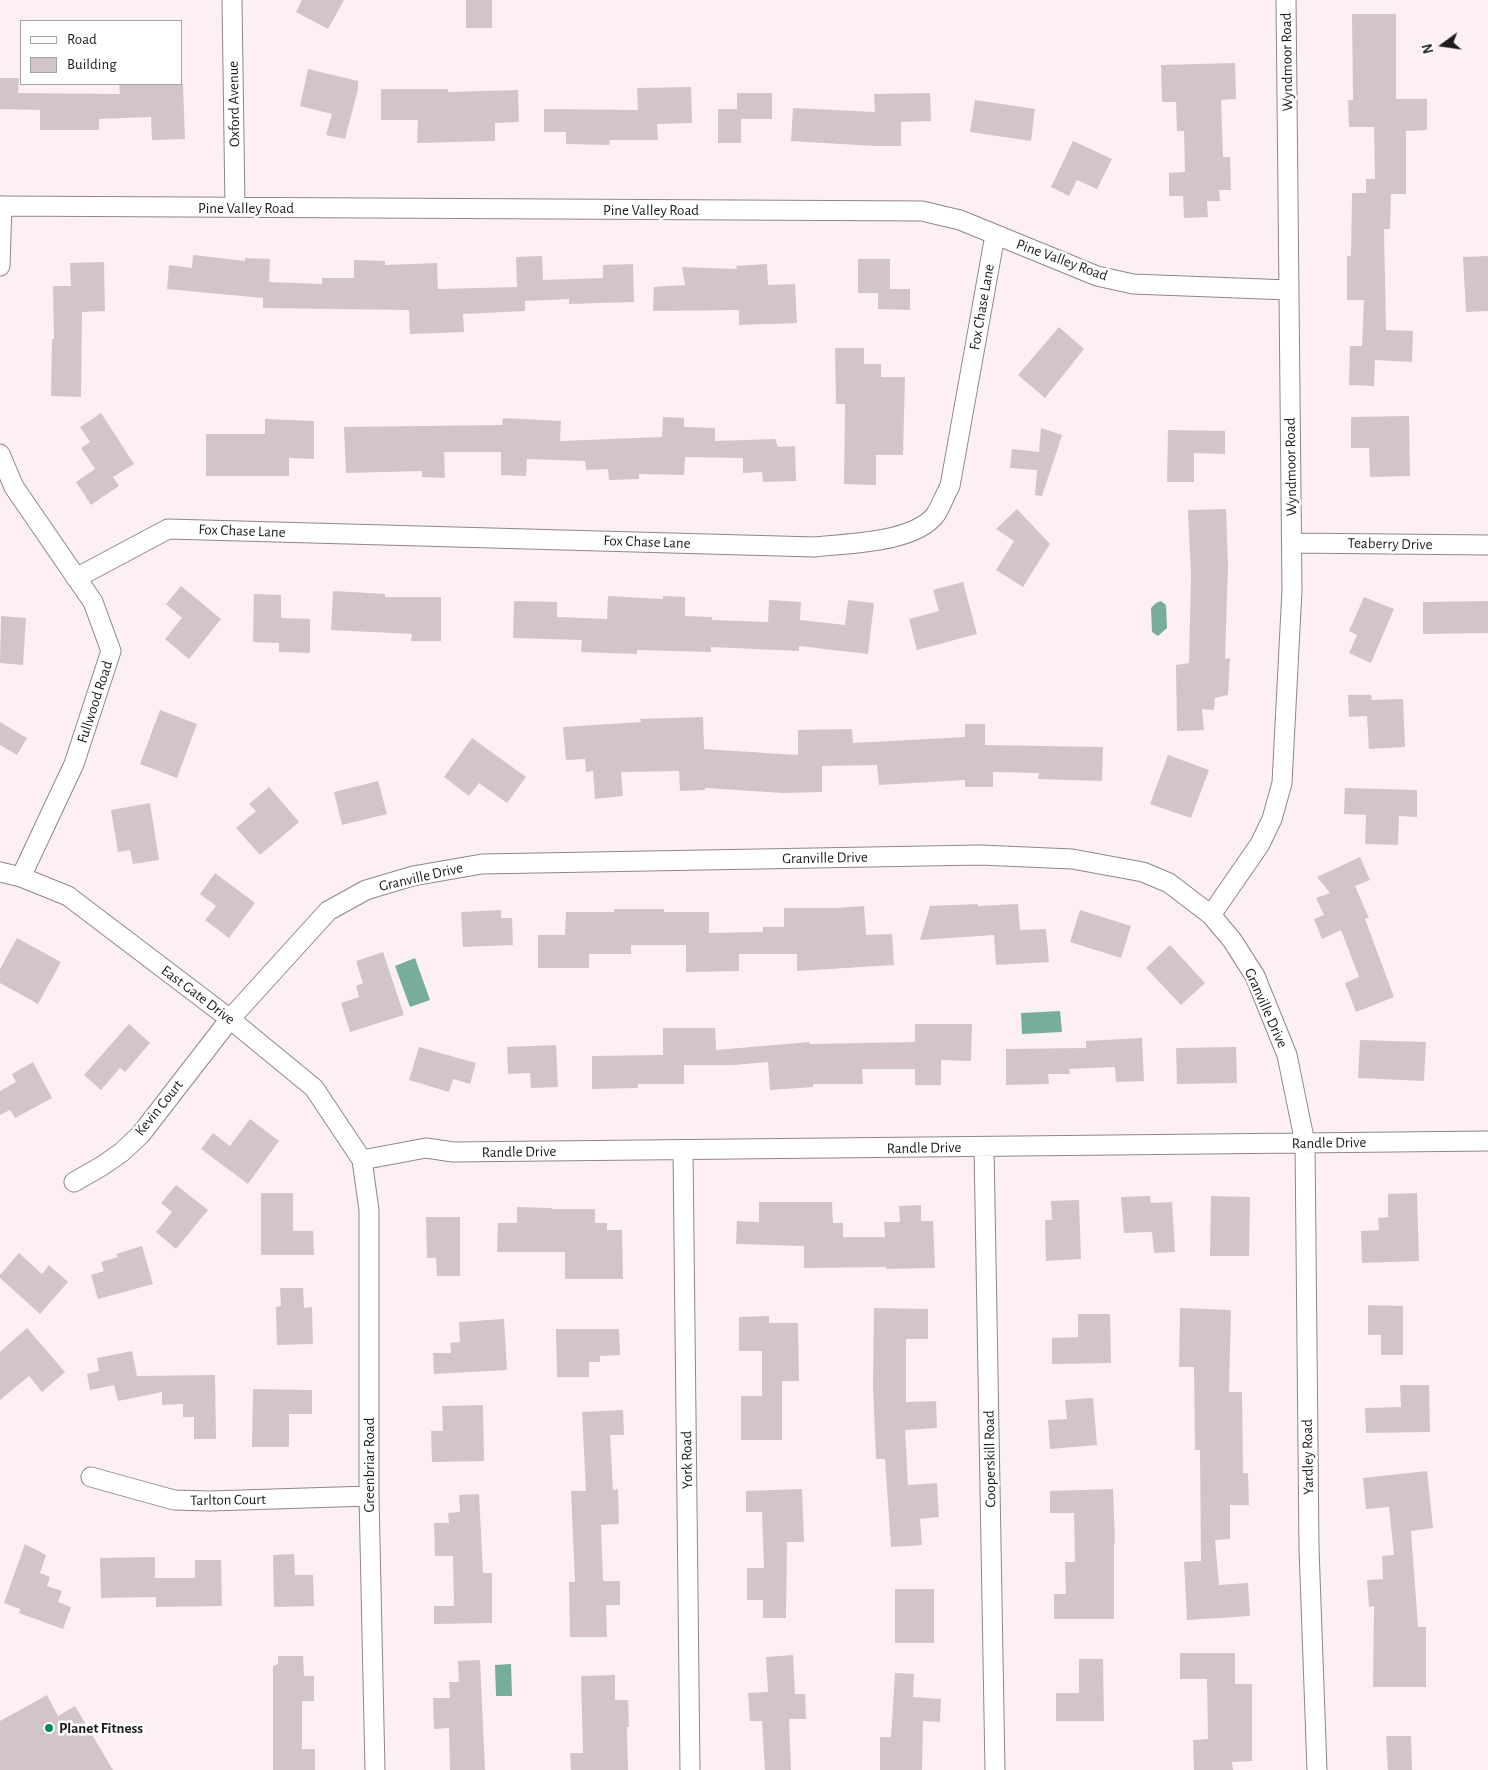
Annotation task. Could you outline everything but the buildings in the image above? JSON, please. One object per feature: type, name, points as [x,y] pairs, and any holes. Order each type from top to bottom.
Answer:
[{"type":"street","name":"Oxford Avenue","points":[[232,0],[235,208]]},
{"type":"street","name":"Wyndmoor Road","points":[[1211,915],[1260,844],[1272,819],[1282,783],[1292,590],[1286,0]]},
{"type":"street","name":"Pine Valley Road","points":[[1,206],[922,212],[960,220],[1097,276],[1133,284],[1289,290]]},
{"type":"street","points":[[0,266],[1,206]]},
{"type":"street","name":"Fox Chase Lane","points":[[76,578],[168,529],[815,547],[892,538],[918,530],[935,515],[950,486],[995,235]]},
{"type":"street","name":"Fullwood Road","points":[[0,454],[14,487],[93,602],[111,651],[74,764],[21,877]]},
{"type":"street","name":"Teaberry Drive","points":[[1292,543],[1488,545]]},
{"type":"street","name":"Granville Drive","points":[[230,1019],[328,910],[366,890],[413,876],[482,864],[980,855],[1072,859],[1143,872],[1169,883],[1211,915],[1232,940],[1255,976],[1287,1056],[1305,1143]]},
{"type":"street","name":"East Gate Drive","points":[[0,872],[21,877],[68,896],[230,1019],[314,1088],[362,1160]]},
{"type":"street","name":"Kevin Court","points":[[74,1182],[122,1152],[141,1134],[230,1019]]},
{"type":"street","name":"Randle Drive","points":[[362,1160],[426,1148],[452,1152],[1488,1141]]},
{"type":"street","name":"Yardley Road","points":[[1305,1143],[1309,1548],[1317,1770]]},
{"type":"street","name":"Cooperskill Road","points":[[984,1147],[995,1770]]},
{"type":"street","name":"York Road","points":[[683,1150],[690,1770]]},
{"type":"street","name":"Greenbriar Road","points":[[362,1160],[369,1210],[369,1496],[375,1770]]},
{"type":"street","name":"Tarlton Court","points":[[91,1477],[174,1500],[210,1501],[369,1496]]},
{"type":"shaded area","points":[[1161,601],[1166,605],[1167,628],[1158,636],[1152,632],[1151,608]]},
{"type":"shaded area","points":[[415,958],[430,1000],[410,1007],[395,966]]},
{"type":"shaded area","points":[[1060,1011],[1062,1032],[1022,1034],[1021,1013]]},
{"type":"shaded area","points":[[511,1664],[512,1696],[496,1696],[495,1665]]},
{"type":"place","name":"Planet Fitness","points":[[49,1728]]}]
